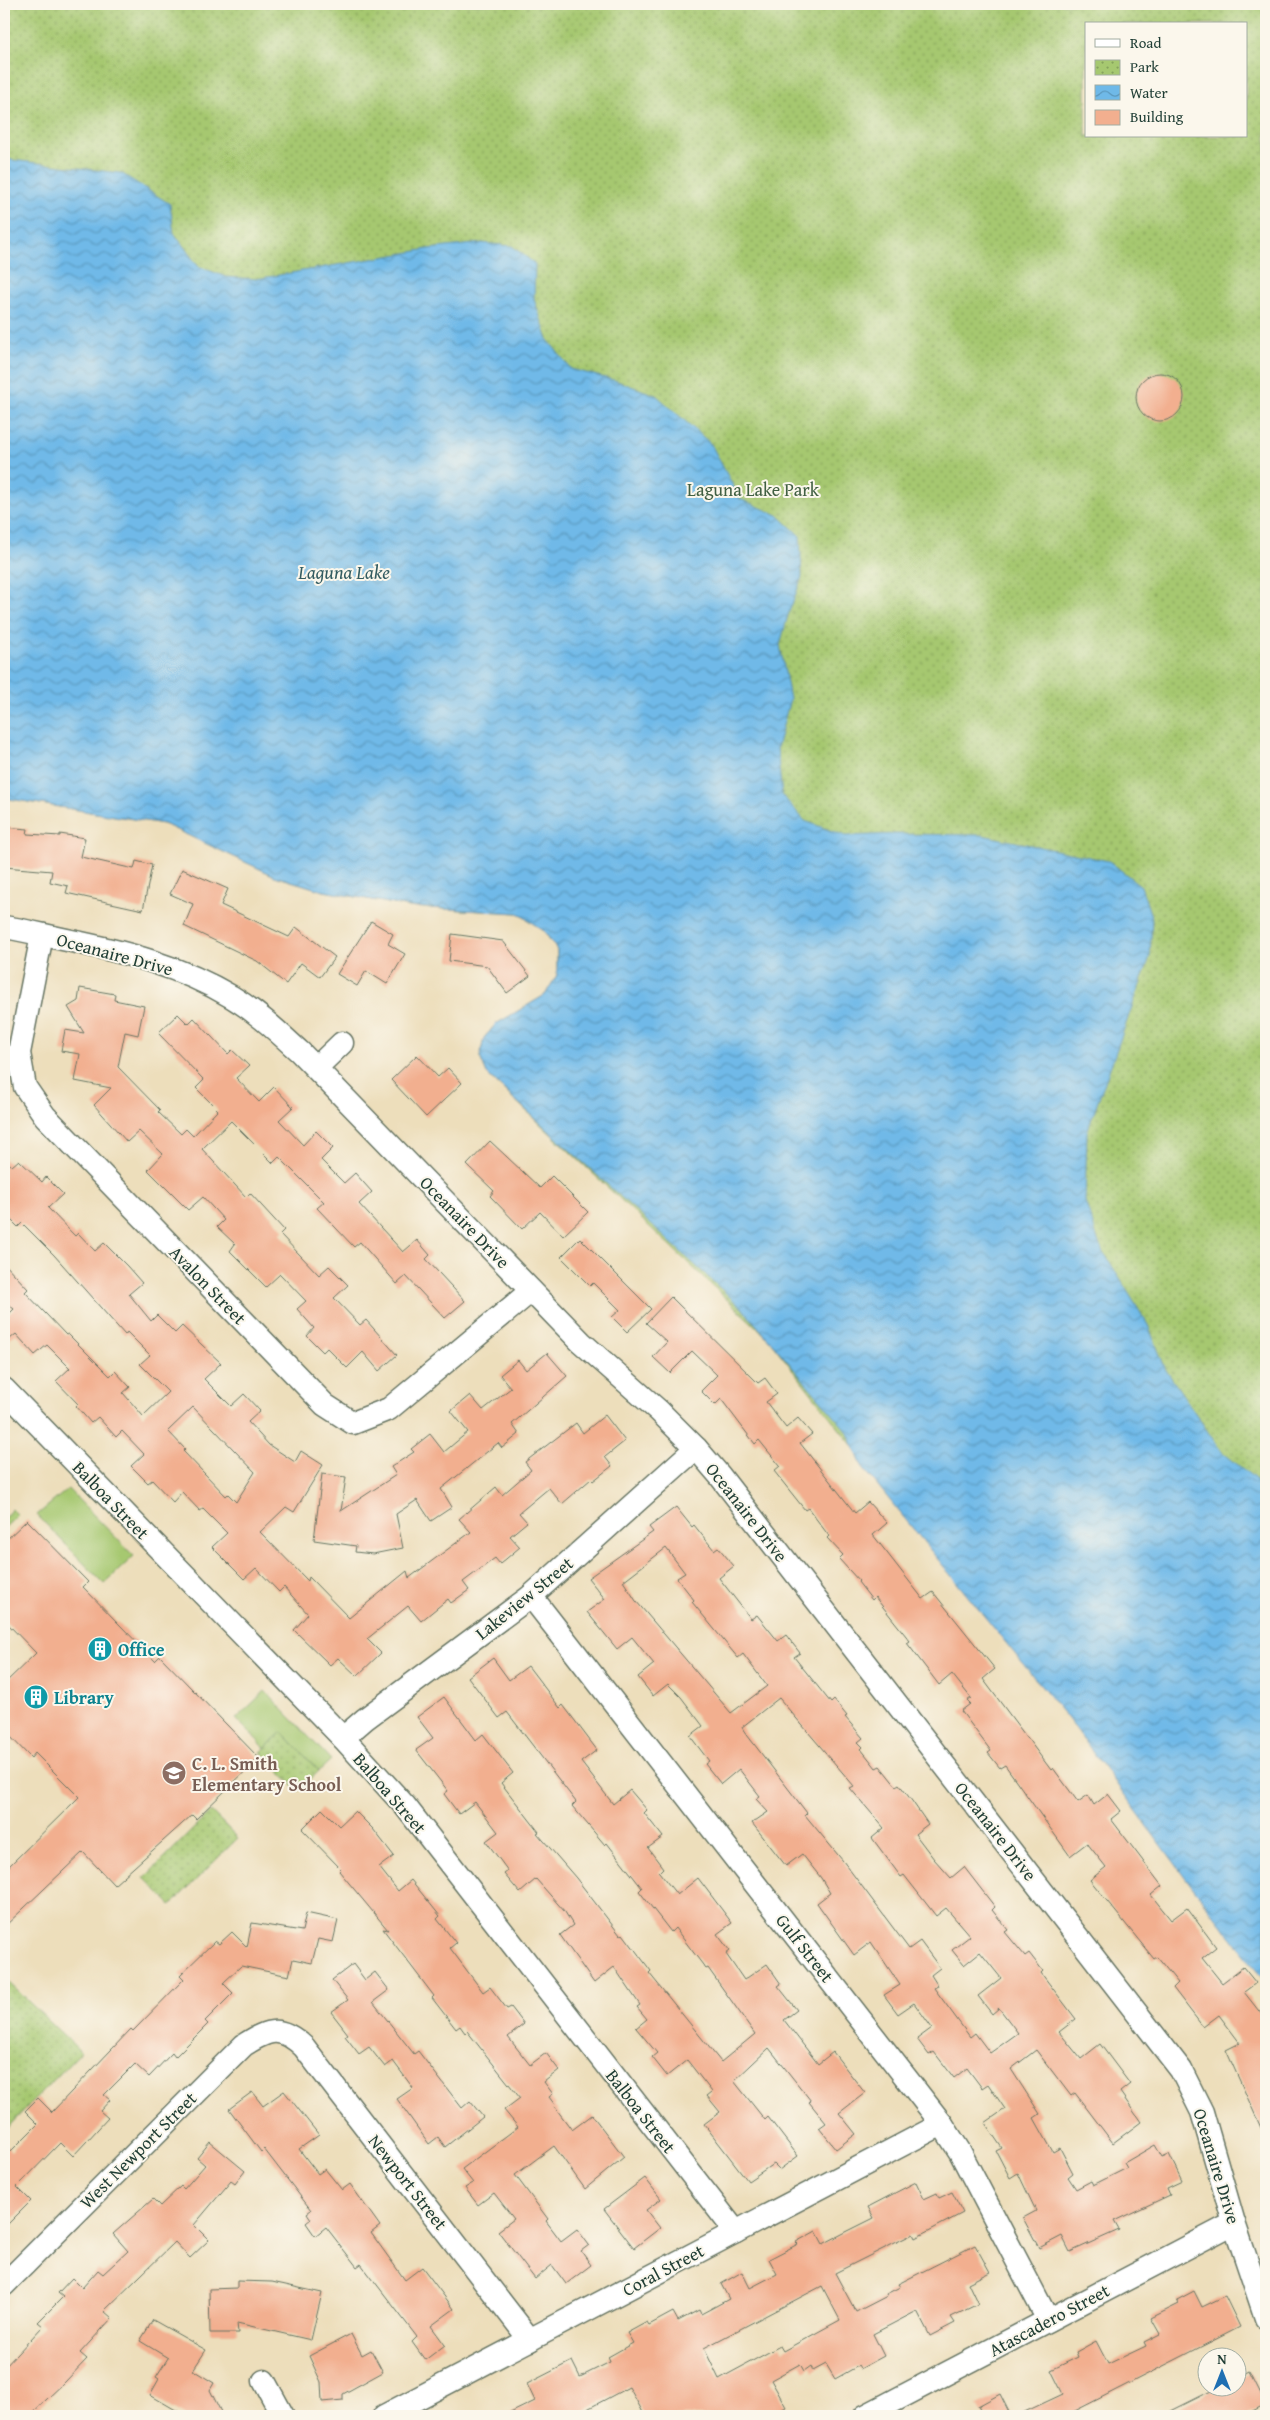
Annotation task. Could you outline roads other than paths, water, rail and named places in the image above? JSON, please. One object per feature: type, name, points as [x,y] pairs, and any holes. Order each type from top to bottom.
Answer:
[{"type":"street","name":"Oceanaire Drive","points":[[4,927],[156,961],[196,977],[233,998],[268,1023],[316,1068],[581,1342],[659,1411],[696,1448],[720,1476],[1181,2070],[1202,2112],[1234,2223],[1266,2318]]},
{"type":"street","name":"Avalon Street","points":[[42,935],[19,1052],[25,1087],[44,1116],[324,1405],[352,1423],[390,1409],[531,1290]]},
{"type":"street","points":[[316,1068],[342,1043]]},
{"type":"street","name":"Balboa Street","points":[[4,1389],[343,1738],[404,1806],[736,2232]]},
{"type":"street","name":"Lakeview Street","points":[[343,1738],[365,1719],[531,1596],[696,1448]]},
{"type":"street","name":"Gulf Street","points":[[531,1596],[942,2124],[960,2152],[1048,2320]]},
{"type":"street","name":"West Newport Street","points":[[4,2285],[244,2045],[268,2032],[282,2030]]},
{"type":"street","name":"Newport Street","points":[[282,2030],[293,2036],[304,2046],[530,2340]]},
{"type":"street","name":"Coral Street","points":[[384,2416],[942,2124]]},
{"type":"street","name":"Atascadero Street","points":[[865,2416],[1234,2223]]},
{"type":"street","points":[[264,2381],[283,2416]]},
{"type":"water","name":"Laguna Lake","points":[[4,159],[121,173],[170,204],[174,233],[198,266],[226,277],[256,279],[428,249],[482,243],[512,246],[535,264],[534,299],[548,340],[571,369],[617,381],[656,395],[711,444],[740,499],[778,515],[800,536],[802,577],[788,615],[780,645],[790,699],[777,748],[782,795],[805,821],[846,836],[895,834],[982,835],[1109,861],[1141,886],[1152,919],[1150,957],[1087,1132],[1085,1201],[1100,1246],[1148,1325],[1166,1370],[1221,1451],[1254,1478],[1266,1493],[1266,1982],[1191,1885],[1076,1729],[862,1466],[847,1431],[742,1308],[487,1074],[480,1057],[484,1038],[496,1024],[545,995],[557,975],[557,950],[544,931],[518,913],[410,907],[324,891],[275,876],[164,824],[4,798]]},
{"type":"place","name":"Office","points":[[100,1649]]},
{"type":"place","name":"Library","points":[[36,1697]]},
{"type":"place","name":"C. L. Smith Elementary School","points":[[174,1773]]},
{"type":"park label","name":"Laguna Lake Park","points":[[753,489]]}]
